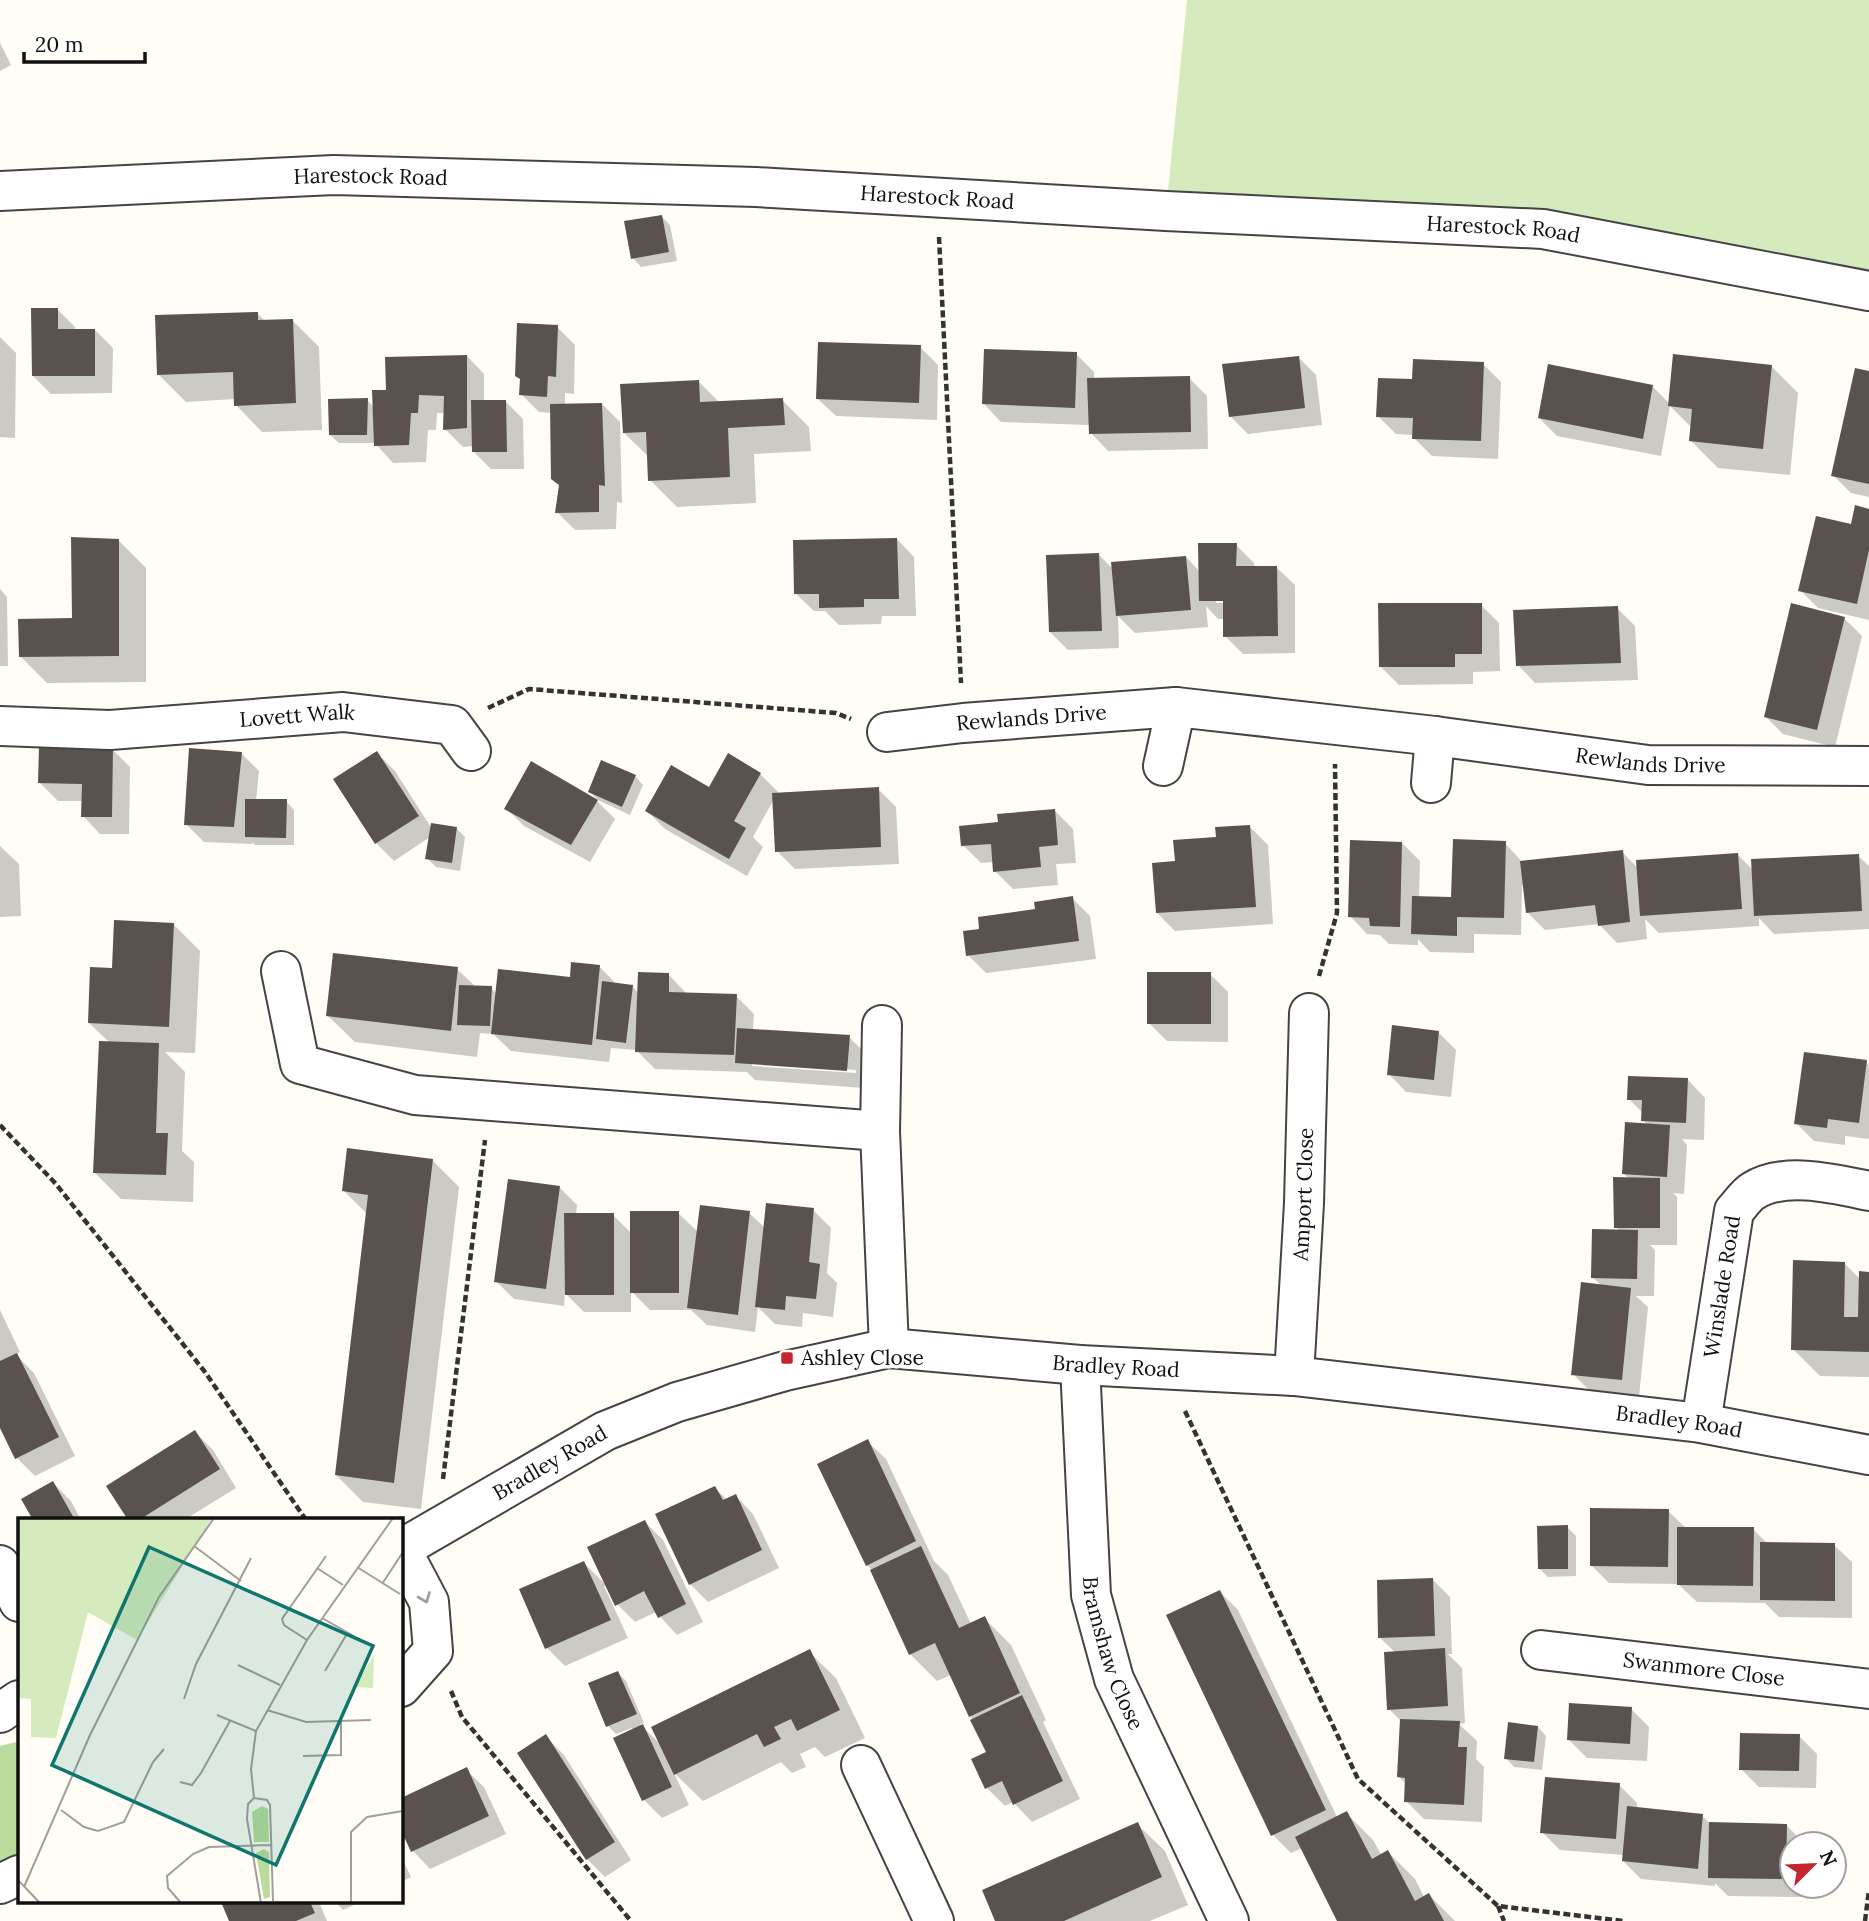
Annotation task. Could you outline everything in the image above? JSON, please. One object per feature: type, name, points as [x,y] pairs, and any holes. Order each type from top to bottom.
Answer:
[{"type":"street","name":"Harestock Road","points":[[0,191],[334,175],[743,187],[1543,229],[1869,291]]},
{"type":"street","name":"Rewlands Drive","points":[[887,732],[963,723],[1176,707],[1435,736],[1648,765],[1869,765]]},
{"type":"street","points":[[1163,765],[1176,707]]},
{"type":"street","name":"Lovett Walk","points":[[0,726],[110,730],[343,712],[461,738]]},
{"type":"street","points":[[1431,783],[1435,736]]},
{"type":"street","points":[[282,971],[300,1064],[415,1095],[880,1131]]},
{"type":"street","name":"Amport Close","points":[[1294,1376],[1304,1203],[1308,1013]]},
{"type":"street","points":[[882,1025],[880,1131],[889,1348]]},
{"type":"street","name":"Winslade Road","points":[[1701,1423],[1734,1211],[1752,1191],[1776,1181],[1827,1182],[1869,1191]]},
{"type":"street","name":"Bradley Road","points":[[402,1548],[605,1431],[677,1402],[785,1371],[889,1348],[1080,1365],[1294,1376],[1701,1423],[1869,1455]]},
{"type":"street","name":"Bramshaw Close","points":[[1080,1365],[1091,1595],[1114,1679],[1229,1921]]},
{"type":"street","points":[[402,1551],[429,1602],[433,1651],[402,1686]]},
{"type":"street","points":[[0,1565],[18,1600]]},
{"type":"street","name":"Swanmore Close","points":[[1541,1650],[1869,1689]]},
{"type":"street","points":[[0,1713],[18,1701]]},
{"type":"street","points":[[860,1765],[934,1921]]},
{"type":"street","points":[[0,1884],[18,1875]]},
{"type":"path","points":[[937,198],[963,723]]},
{"type":"path","points":[[461,738],[529,689],[836,713],[887,732]]},
{"type":"path","points":[[1308,1013],[1336,913],[1335,724]]},
{"type":"path","points":[[437,1528],[490,1101]]},
{"type":"path","points":[[0,1125],[56,1184],[205,1372],[305,1518]]},
{"type":"path","points":[[1166,1369],[1358,1779],[1497,1906],[1504,1921]]},
{"type":"path","points":[[433,1651],[462,1717],[631,1921]]},
{"type":"path","points":[[1865,1921],[1869,1890]]},
{"type":"path","points":[[1497,1906],[1623,1921]]},
{"type":"green space","points":[[1187,0],[1869,0],[1869,291],[1543,229],[1166,211]]},
{"type":"green space","points":[[18,1743],[18,1854],[0,1863],[0,1746]]},
{"type":"building","points":[[662,215],[669,252],[631,259],[624,221]]},
{"type":"building","points":[[31,308],[58,308],[58,329],[95,329],[95,376],[32,376]]},
{"type":"building","points":[[258,312],[258,320],[293,319],[296,403],[234,406],[233,372],[157,375],[155,315]]},
{"type":"building","points":[[517,323],[558,325],[556,377],[548,376],[547,397],[519,395],[520,379],[515,376]]},
{"type":"building","points":[[818,342],[921,345],[919,403],[816,399]]},
{"type":"building","points":[[984,349],[1077,352],[1075,408],[982,404]]},
{"type":"building","points":[[1673,354],[1772,365],[1763,449],[1689,441],[1692,409],[1668,406]]},
{"type":"building","points":[[467,355],[467,428],[443,430],[444,396],[419,395],[418,413],[411,413],[409,445],[374,446],[372,390],[386,390],[385,357]]},
{"type":"building","points":[[1299,356],[1305,408],[1229,417],[1222,364]]},
{"type":"building","points":[[1413,359],[1484,362],[1481,441],[1412,439],[1413,418],[1376,417],[1378,378],[1412,379]]},
{"type":"building","points":[[1548,364],[1653,385],[1643,439],[1538,418]]},
{"type":"building","points":[[1855,368],[1869,371],[1869,484],[1831,476]]},
{"type":"building","points":[[1190,376],[1191,432],[1089,434],[1087,378]]},
{"type":"building","points":[[699,380],[700,402],[783,398],[785,425],[728,428],[730,477],[648,481],[646,432],[623,433],[620,384]]},
{"type":"building","points":[[368,398],[367,435],[329,435],[328,399]]},
{"type":"building","points":[[471,400],[506,400],[507,452],[472,452]]},
{"type":"building","points":[[602,403],[605,486],[599,485],[599,512],[555,513],[559,485],[551,479],[550,404]]},
{"type":"building","points":[[1855,505],[1869,509],[1869,550],[1857,604],[1798,591],[1816,516],[1851,524]]},
{"type":"building","points":[[71,537],[119,539],[119,656],[19,657],[18,619],[72,618]]},
{"type":"building","points":[[897,538],[899,599],[864,599],[864,607],[819,608],[819,594],[794,594],[793,540]]},
{"type":"building","points":[[1198,543],[1237,543],[1236,566],[1277,566],[1278,636],[1223,637],[1223,601],[1199,601]]},
{"type":"building","points":[[1099,553],[1102,631],[1049,632],[1046,555]]},
{"type":"building","points":[[1186,556],[1191,610],[1116,616],[1111,562]]},
{"type":"building","points":[[1378,603],[1482,603],[1482,654],[1455,654],[1455,667],[1379,667]]},
{"type":"building","points":[[1791,603],[1845,617],[1817,730],[1764,717]]},
{"type":"building","points":[[1618,606],[1621,663],[1516,666],[1513,610]]},
{"type":"building","points":[[39,746],[113,747],[112,817],[81,817],[82,784],[38,783]]},
{"type":"building","points":[[189,748],[242,752],[234,827],[184,825]]},
{"type":"building","points":[[377,751],[419,816],[375,844],[333,779]]},
{"type":"building","points":[[728,753],[761,773],[734,821],[746,828],[729,859],[645,811],[671,765],[709,787]]},
{"type":"building","points":[[601,760],[636,775],[622,807],[588,792]]},
{"type":"building","points":[[531,761],[598,800],[571,845],[504,809]]},
{"type":"building","points":[[879,787],[881,847],[775,852],[772,793]]},
{"type":"building","points":[[245,799],[287,799],[286,838],[245,837]]},
{"type":"building","points":[[1055,809],[1058,845],[1039,847],[1041,867],[993,872],[991,844],[961,846],[959,826],[998,822],[997,814]]},
{"type":"building","points":[[431,823],[457,827],[452,863],[425,859]]},
{"type":"building","points":[[1250,825],[1256,907],[1156,913],[1152,863],[1175,861],[1173,840],[1216,837],[1215,827]]},
{"type":"building","points":[[1453,839],[1506,841],[1504,918],[1457,917],[1457,936],[1411,934],[1412,896],[1451,897]]},
{"type":"building","points":[[1350,840],[1402,842],[1400,927],[1370,926],[1369,918],[1348,917]]},
{"type":"building","points":[[1623,850],[1630,922],[1598,926],[1595,905],[1526,913],[1520,861]]},
{"type":"building","points":[[1738,853],[1742,909],[1640,916],[1636,860]]},
{"type":"building","points":[[1859,854],[1862,911],[1754,916],[1751,859]]},
{"type":"building","points":[[1073,896],[1079,941],[966,956],[963,931],[979,929],[978,917],[1035,909],[1034,902]]},
{"type":"building","points":[[114,920],[174,923],[169,1027],[88,1023],[90,967],[112,968]]},
{"type":"building","points":[[333,953],[458,967],[451,1031],[326,1016]]},
{"type":"building","points":[[571,962],[600,965],[592,1045],[491,1034],[498,969],[570,977]]},
{"type":"building","points":[[638,972],[669,973],[669,992],[737,994],[734,1055],[635,1052]]},
{"type":"building","points":[[1147,972],[1211,972],[1211,1024],[1147,1024]]},
{"type":"building","points":[[602,981],[633,985],[626,1043],[596,1039]]},
{"type":"building","points":[[459,985],[492,986],[490,1026],[457,1025]]},
{"type":"building","points":[[1392,1025],[1439,1031],[1434,1080],[1387,1075]]},
{"type":"building","points":[[737,1028],[850,1035],[847,1071],[735,1063]]},
{"type":"building","points":[[99,1041],[159,1043],[156,1133],[168,1133],[166,1175],[93,1173]]},
{"type":"building","points":[[1804,1052],[1867,1060],[1859,1123],[1828,1119],[1827,1128],[1794,1124]]},
{"type":"building","points":[[1628,1076],[1688,1078],[1686,1123],[1641,1121],[1642,1100],[1627,1100]]},
{"type":"building","points":[[1625,1122],[1670,1125],[1667,1177],[1622,1174]]},
{"type":"building","points":[[347,1148],[433,1159],[394,1483],[335,1475],[368,1195],[342,1191]]},
{"type":"building","points":[[1613,1177],[1660,1178],[1660,1228],[1614,1228]]},
{"type":"building","points":[[508,1179],[560,1186],[546,1289],[494,1282]]},
{"type":"building","points":[[766,1203],[814,1208],[809,1262],[820,1264],[816,1299],[786,1296],[785,1310],[755,1307]]},
{"type":"building","points":[[700,1205],[750,1211],[738,1315],[687,1308]]},
{"type":"building","points":[[630,1211],[679,1211],[679,1293],[630,1293]]},
{"type":"building","points":[[564,1213],[614,1213],[614,1295],[565,1295]]},
{"type":"building","points":[[1592,1229],[1638,1230],[1637,1279],[1591,1278]]},
{"type":"building","points":[[1793,1260],[1845,1262],[1844,1317],[1858,1317],[1859,1271],[1869,1272],[1869,1352],[1791,1350]]},
{"type":"building","points":[[1581,1282],[1631,1288],[1622,1380],[1571,1375]]},
{"type":"building","points":[[17,1353],[59,1437],[15,1459],[0,1428],[0,1361]]},
{"type":"building","points":[[195,1430],[220,1469],[142,1518],[127,1518],[106,1486]]},
{"type":"building","points":[[868,1439],[916,1541],[866,1566],[817,1464]]},
{"type":"building","points":[[53,1481],[74,1518],[32,1518],[21,1499]]},
{"type":"building","points":[[715,1486],[723,1500],[736,1494],[762,1550],[689,1585],[655,1514]]},
{"type":"building","points":[[1590,1508],[1669,1509],[1668,1567],[1590,1566]]},
{"type":"building","points":[[645,1520],[686,1604],[658,1618],[644,1591],[615,1606],[587,1547]]},
{"type":"building","points":[[1568,1525],[1568,1569],[1538,1569],[1537,1526]]},
{"type":"building","points":[[1677,1527],[1754,1527],[1753,1586],[1677,1585]]},
{"type":"building","points":[[1760,1542],[1835,1543],[1835,1601],[1760,1600]]},
{"type":"building","points":[[921,1546],[959,1628],[985,1616],[1020,1693],[969,1717],[935,1643],[909,1655],[870,1570]]},
{"type":"building","points":[[584,1561],[611,1620],[545,1649],[519,1589]]},
{"type":"building","points":[[1433,1578],[1435,1636],[1378,1638],[1377,1580]]},
{"type":"building","points":[[1220,1590],[1326,1810],[1271,1836],[1166,1615]]},
{"type":"building","points":[[1445,1648],[1448,1706],[1387,1710],[1384,1652]]},
{"type":"building","points":[[810,1649],[840,1710],[797,1731],[791,1719],[774,1727],[781,1739],[764,1747],[757,1734],[674,1775],[651,1727]]},
{"type":"building","points":[[618,1671],[637,1714],[606,1727],[588,1683]]},
{"type":"building","points":[[1022,1695],[1063,1781],[1013,1805],[1002,1781],[985,1789],[971,1759],[986,1752],[970,1720]]},
{"type":"building","points":[[1569,1703],[1632,1707],[1630,1744],[1567,1740]]},
{"type":"building","points":[[1400,1719],[1460,1721],[1458,1747],[1467,1747],[1464,1805],[1404,1802],[1405,1778],[1397,1777]]},
{"type":"building","points":[[1508,1722],[1538,1726],[1534,1762],[1504,1759]]},
{"type":"building","points":[[643,1724],[672,1787],[642,1801],[613,1738]]},
{"type":"building","points":[[1740,1733],[1800,1734],[1799,1771],[1739,1770]]},
{"type":"building","points":[[546,1734],[615,1842],[586,1860],[517,1753]]},
{"type":"building","points":[[467,1767],[489,1816],[411,1852],[402,1832],[402,1798]]},
{"type":"building","points":[[1545,1777],[1620,1783],[1616,1839],[1540,1833]]},
{"type":"building","points":[[1627,1806],[1703,1814],[1698,1869],[1622,1861]]},
{"type":"building","points":[[1347,1811],[1372,1859],[1388,1850],[1415,1901],[1429,1893],[1444,1921],[1337,1921],[1295,1837]]},
{"type":"building","points":[[1138,1822],[1162,1877],[1064,1921],[995,1921],[982,1890]]},
{"type":"building","points":[[1709,1822],[1787,1824],[1787,1830],[1778,1830],[1778,1879],[1708,1878]]},
{"type":"building","points":[[222,1904],[311,1904],[315,1913],[296,1921],[229,1921]]},
{"type":"place","name":"Ashley Close","points":[[787,1358]]}]
